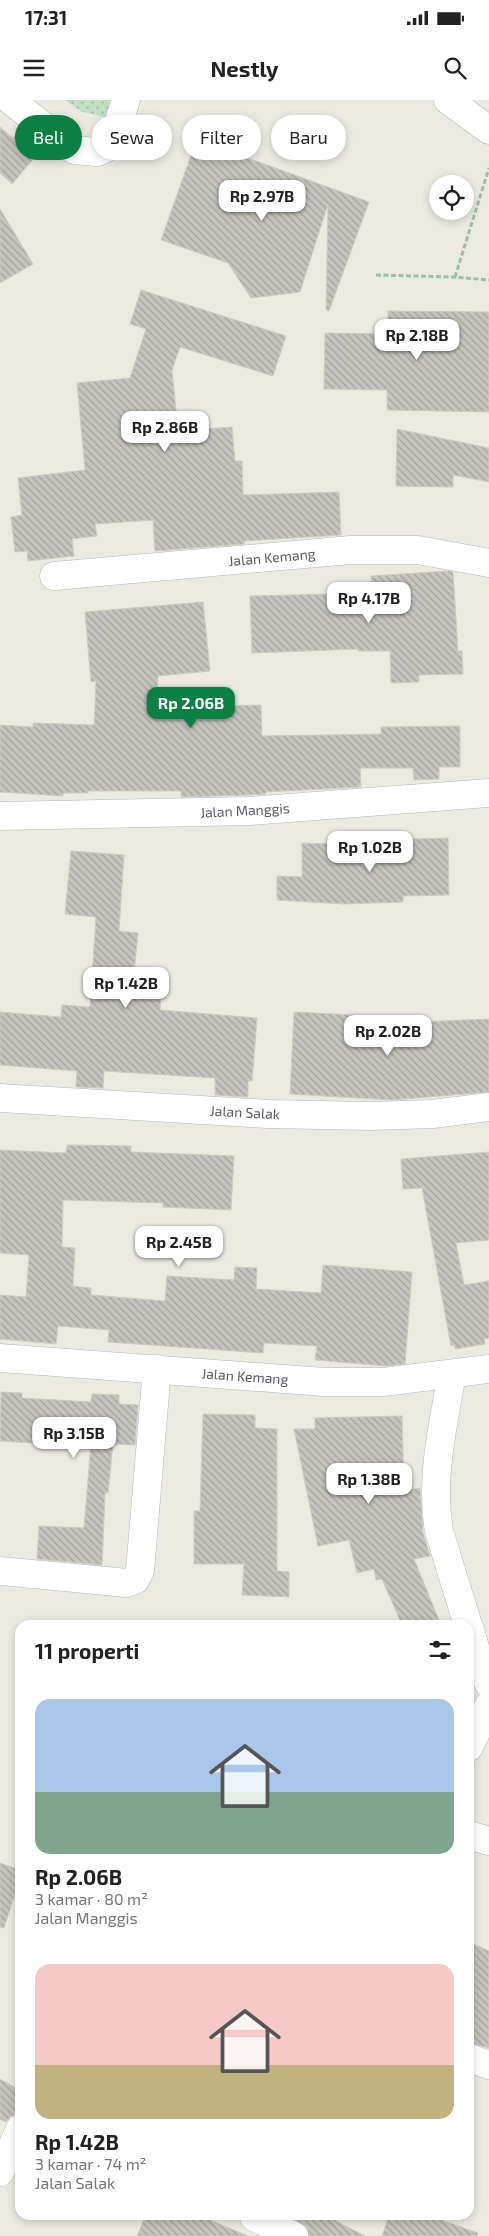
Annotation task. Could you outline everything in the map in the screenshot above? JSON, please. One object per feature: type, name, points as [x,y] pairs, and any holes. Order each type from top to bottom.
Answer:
[{"type":"street","points":[[10,100],[74,150],[97,152],[108,146],[111,141],[126,100]]},
{"type":"street","points":[[448,100],[489,130]]},
{"type":"street","name":"Jalan Kemang","points":[[54,576],[351,550],[418,550],[489,563]]},
{"type":"street","name":"Jalan Manggis","points":[[0,816],[249,811],[489,793]]},
{"type":"street","name":"Jalan Salak","points":[[0,1098],[269,1114],[433,1114],[489,1107]]},
{"type":"street","name":"Jalan Kemang","points":[[0,1358],[324,1382],[383,1382],[489,1369]]},
{"type":"street","points":[[0,1571],[127,1583],[135,1580],[140,1571],[157,1370]]},
{"type":"street","points":[[452,1374],[436,1466],[436,1515],[439,1531],[466,1620]]},
{"type":"street","points":[[474,1644],[489,1684]]},
{"type":"street","points":[[474,1736],[489,1705]]},
{"type":"street","points":[[474,1836],[489,1841]]},
{"type":"street","points":[[474,2060],[489,2066]]},
{"type":"street","points":[[0,2172],[15,2140]]},
{"type":"street","points":[[251,2223],[294,2236]]},
{"type":"path","points":[[455,277],[489,168]]},
{"type":"path","points":[[376,275],[489,280]]},
{"type":"green space","points":[[65,100],[137,100],[114,115],[96,115],[82,112]]},
{"type":"building","points":[[0,127],[13,138],[15,136],[15,160],[32,160],[12,184],[0,173]]},
{"type":"building","points":[[189,160],[253,160],[369,202],[329,311],[326,310],[328,204],[300,292],[251,298],[228,263],[161,240]]},
{"type":"building","points":[[0,209],[33,264],[0,283]]},
{"type":"building","points":[[141,290],[286,336],[273,376],[180,347],[172,370],[178,431],[232,427],[235,461],[242,461],[243,495],[339,492],[341,535],[244,541],[244,544],[155,551],[153,520],[95,524],[97,536],[72,539],[74,556],[28,561],[27,551],[15,552],[11,517],[22,515],[18,478],[85,470],[77,383],[130,378],[146,329],[130,324]]},
{"type":"building","points":[[388,311],[489,312],[489,412],[387,410],[387,390],[324,389],[325,333],[388,334]]},
{"type":"building","points":[[397,429],[489,448],[489,482],[453,475],[453,487],[396,486]]},
{"type":"building","points":[[453,572],[458,651],[462,651],[463,674],[419,675],[419,682],[391,683],[390,651],[358,651],[358,649],[252,653],[250,596],[372,593],[371,576]]},
{"type":"building","points":[[203,602],[210,671],[158,676],[156,719],[231,719],[230,706],[261,705],[262,736],[381,734],[381,727],[460,726],[460,767],[439,767],[439,779],[414,780],[413,768],[360,768],[361,787],[265,792],[266,794],[249,795],[181,797],[181,791],[88,791],[88,793],[63,793],[63,796],[0,792],[0,725],[33,727],[33,723],[94,725],[96,681],[91,682],[85,612]]},
{"type":"building","points":[[448,838],[449,895],[403,896],[403,902],[344,904],[277,900],[277,876],[302,877],[302,843],[333,844],[333,853],[378,851],[378,840]]},
{"type":"building","points":[[71,851],[124,855],[119,931],[138,933],[134,973],[162,976],[160,1010],[257,1018],[252,1081],[248,1081],[248,1097],[215,1095],[215,1078],[104,1071],[103,1088],[76,1087],[77,1071],[0,1065],[0,1012],[61,1017],[62,1005],[90,1007],[96,917],[65,914]]},
{"type":"building","points":[[294,1012],[396,1017],[395,1023],[489,1019],[489,1092],[392,1100],[290,1094]]},
{"type":"building","points":[[67,1145],[131,1146],[131,1152],[234,1156],[231,1210],[163,1207],[163,1203],[63,1200],[62,1247],[75,1248],[73,1286],[91,1288],[91,1295],[165,1301],[167,1276],[234,1280],[235,1267],[257,1268],[256,1289],[321,1293],[323,1265],[412,1272],[405,1364],[386,1366],[315,1360],[317,1346],[264,1343],[263,1353],[108,1342],[109,1330],[58,1326],[56,1344],[0,1339],[0,1295],[26,1297],[29,1255],[0,1253],[0,1150],[66,1153]]},
{"type":"building","points":[[489,1152],[489,1240],[456,1243],[464,1285],[489,1281],[489,1338],[484,1339],[485,1344],[455,1349],[454,1345],[451,1346],[422,1188],[403,1189],[401,1159]]},
{"type":"building","points":[[1,1392],[22,1393],[22,1398],[91,1402],[92,1394],[119,1395],[119,1404],[138,1405],[135,1445],[113,1444],[108,1493],[105,1493],[102,1565],[37,1559],[39,1526],[84,1528],[91,1443],[47,1440],[47,1444],[0,1441]]},
{"type":"building","points":[[203,1414],[255,1415],[255,1428],[277,1429],[277,1571],[289,1572],[289,1597],[242,1595],[244,1564],[194,1564],[194,1511],[200,1511]]},
{"type":"building","points":[[402,1416],[404,1491],[420,1488],[423,1533],[430,1556],[414,1559],[439,1620],[400,1620],[382,1579],[376,1580],[374,1569],[357,1573],[349,1540],[318,1546],[294,1429],[315,1429],[315,1418]]},
{"type":"building","points":[[0,1863],[15,1868],[15,1894],[4,1928],[0,1927]]},
{"type":"building","points":[[474,1944],[489,1951],[489,2048],[474,2044]]},
{"type":"building","points":[[0,2079],[15,2087],[15,2115],[11,2116],[6,2122],[0,2119]]},
{"type":"building","points":[[144,2220],[210,2220],[248,2236],[137,2236]]},
{"type":"building","points":[[295,2220],[336,2220],[365,2236],[309,2236],[307,2227]]},
{"type":"building","points":[[387,2220],[441,2220],[478,2233],[477,2236],[382,2236]]}]
